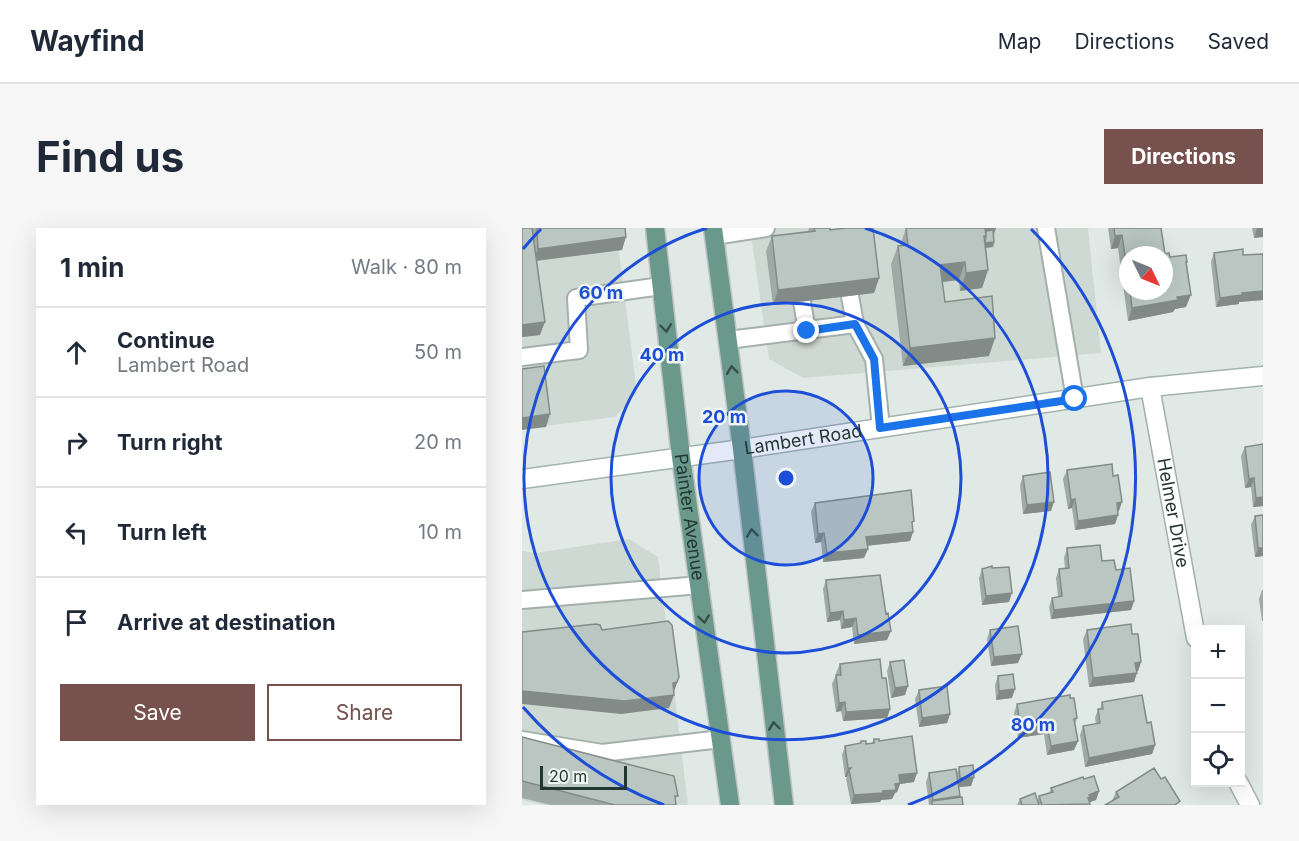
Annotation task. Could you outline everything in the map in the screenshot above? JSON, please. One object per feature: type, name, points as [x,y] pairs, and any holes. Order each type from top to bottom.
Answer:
[{"type":"main road","name":"Painter Avenue","points":[[654,228],[681,457],[730,805]]},
{"type":"main road","points":[[714,232],[784,805]]},
{"type":"main road","name":"Lambert Road","points":[[522,479],[742,449],[1150,387],[1263,376]]},
{"type":"main road","name":"Helmer Drive","points":[[1150,387],[1194,625]]},
{"type":"main road","points":[[1241,787],[1250,805]]},
{"type":"lane","points":[[714,232],[766,228]]},
{"type":"lane","points":[[1046,228],[1075,399]]},
{"type":"lane","points":[[522,357],[579,350],[576,298],[662,286]]},
{"type":"lane","points":[[849,296],[855,324],[874,359],[880,428]]},
{"type":"lane","points":[[802,302],[807,331]]},
{"type":"lane","points":[[728,340],[855,324]]},
{"type":"lane","points":[[522,600],[700,585]]},
{"type":"lane","points":[[522,740],[602,753],[721,739]]},
{"type":"shaded area","points":[[522,228],[616,228],[637,393],[615,417],[522,429]]},
{"type":"shaded area","points":[[750,228],[1088,228],[1101,353],[803,378],[769,359]]},
{"type":"shaded area","points":[[629,539],[658,557],[688,805],[544,805],[522,800],[522,551],[535,553]]},
{"type":"building","points":[[522,228],[532,228],[545,322],[522,325]]},
{"type":"building","points":[[537,228],[625,228],[626,237],[538,249]]},
{"type":"building","points":[[814,228],[830,228],[830,230],[873,228],[879,278],[778,290],[772,236],[815,231]]},
{"type":"building","points":[[906,228],[985,228],[988,270],[966,273],[965,262],[940,265],[945,302],[992,296],[995,338],[910,348],[898,246],[908,245]]},
{"type":"building","points":[[1114,228],[1161,228],[1164,246],[1124,246],[1122,235],[1115,236]]},
{"type":"building","points":[[993,230],[994,242],[985,243],[986,231]]},
{"type":"building","points":[[1243,249],[1243,255],[1263,254],[1263,291],[1220,298],[1214,253]]},
{"type":"building","points":[[1186,255],[1191,295],[1177,297],[1178,300],[1132,308],[1131,300],[1173,300],[1173,257]]},
{"type":"building","points":[[544,366],[550,414],[522,418],[522,369]]},
{"type":"building","points":[[1263,444],[1263,497],[1256,498],[1254,478],[1249,479],[1245,447]]},
{"type":"building","points":[[1112,464],[1113,476],[1118,475],[1122,502],[1117,503],[1118,515],[1078,521],[1075,499],[1071,500],[1067,470]]},
{"type":"building","points":[[1050,472],[1054,502],[1027,505],[1023,476]]},
{"type":"building","points":[[911,490],[913,532],[866,537],[868,549],[827,553],[824,533],[818,534],[815,503]]},
{"type":"building","points":[[1263,515],[1263,548],[1258,548],[1255,516]]},
{"type":"building","points":[[1100,545],[1102,561],[1114,560],[1116,570],[1130,568],[1134,601],[1054,610],[1052,598],[1062,596],[1059,569],[1069,568],[1067,548]]},
{"type":"building","points":[[992,566],[992,568],[1009,567],[1012,593],[986,596],[982,569]]},
{"type":"building","points":[[880,575],[891,631],[858,635],[856,618],[844,620],[843,611],[830,613],[826,580]]},
{"type":"building","points":[[668,621],[672,625],[679,677],[677,682],[673,683],[674,695],[625,701],[522,691],[522,632],[596,624],[600,625],[602,630]]},
{"type":"building","points":[[1131,624],[1132,634],[1138,634],[1141,662],[1135,663],[1137,673],[1093,678],[1087,630]]},
{"type":"building","points":[[1018,626],[1022,654],[994,657],[990,630]]},
{"type":"building","points":[[880,659],[882,678],[886,678],[890,709],[846,712],[845,702],[839,703],[836,675],[841,675],[840,664]]},
{"type":"building","points":[[904,660],[908,686],[895,688],[890,662]]},
{"type":"building","points":[[1013,674],[1015,689],[999,691],[998,676]]},
{"type":"building","points":[[947,686],[950,714],[922,718],[919,690]]},
{"type":"building","points":[[1070,695],[1070,698],[1074,698],[1077,718],[1074,719],[1078,741],[1051,746],[1047,725],[1021,729],[1017,704]]},
{"type":"building","points":[[1142,695],[1147,723],[1151,722],[1155,745],[1089,758],[1083,726],[1100,723],[1098,709],[1103,709],[1102,702]]},
{"type":"building","points":[[912,736],[917,773],[899,775],[900,783],[895,784],[896,790],[854,795],[849,770],[851,768],[848,768],[845,746],[861,743],[861,741],[866,741],[866,744],[874,743],[874,739],[879,739],[879,741]]},
{"type":"building","points":[[522,737],[674,776],[678,796],[675,796],[676,805],[615,805],[522,781]]},
{"type":"building","points":[[973,765],[974,777],[960,778],[959,767]]},
{"type":"building","points":[[1154,768],[1161,779],[1165,777],[1180,801],[1175,805],[1105,805],[1119,797],[1116,792]]},
{"type":"building","points":[[956,769],[960,796],[933,800],[929,773]]},
{"type":"building","points":[[1094,776],[1099,791],[1089,795],[1090,804],[1042,805],[1039,796],[1053,792],[1051,788],[1083,777],[1084,779]]},
{"type":"building","points":[[1035,793],[1039,805],[1022,805],[1020,799]]},
{"type":"building","points":[[962,797],[963,805],[932,805],[932,801]]},
{"type":"route","points":[[807,331],[855,324],[874,359],[880,428],[1075,399]]}]
